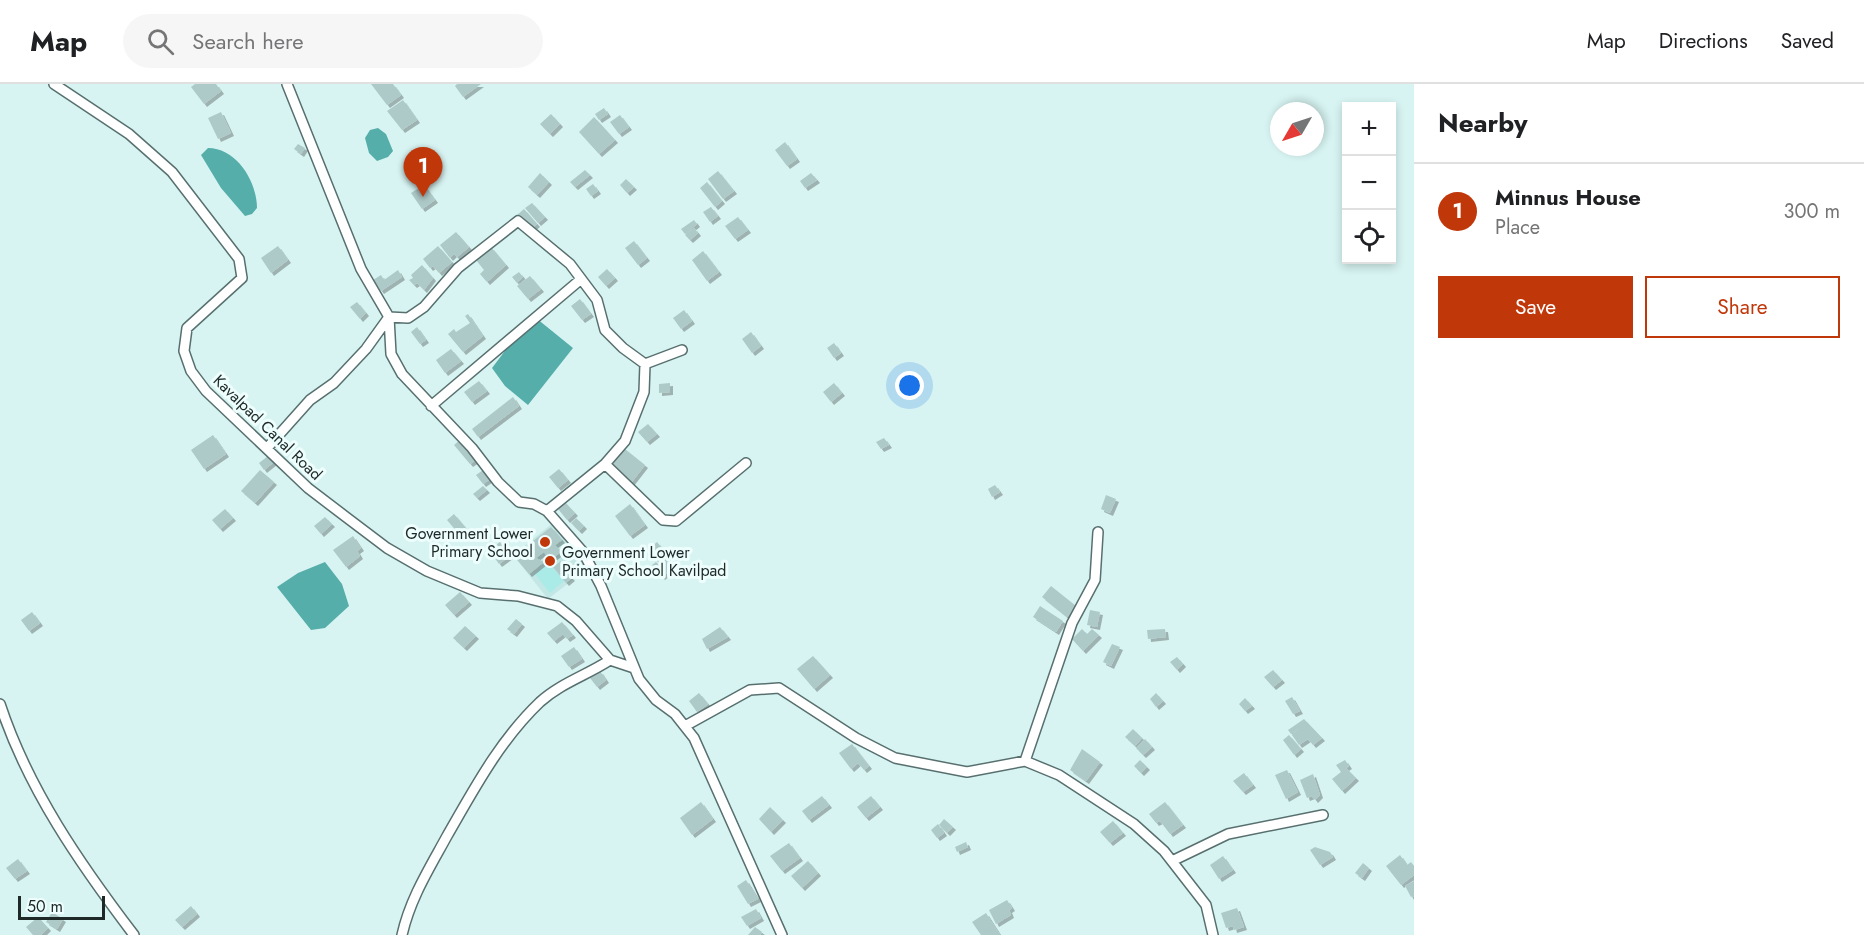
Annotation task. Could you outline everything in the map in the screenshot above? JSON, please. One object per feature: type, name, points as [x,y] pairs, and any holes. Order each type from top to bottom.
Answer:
[{"type":"street","name":"Kavalpad Canal Road","points":[[54,84],[129,134],[172,172],[239,259],[242,278],[187,328],[184,351],[191,371],[206,391],[268,447],[308,488],[387,548],[427,571],[480,593],[518,596],[557,606],[576,621],[610,660]]},
{"type":"street","points":[[287,84],[361,269],[389,318],[391,354],[402,374],[519,502],[534,504],[547,511],[583,552],[601,586],[634,668],[656,700],[675,714],[694,738],[782,935]]},
{"type":"street","points":[[389,318],[408,318],[424,307],[458,268],[518,221],[570,264],[597,300],[605,330],[623,348],[645,364]]},
{"type":"street","points":[[431,406],[580,280]]},
{"type":"street","points":[[268,447],[310,400],[334,383],[366,349],[389,318]]},
{"type":"street","points":[[645,364],[682,350]]},
{"type":"street","points":[[547,511],[605,464],[625,441],[644,392],[645,364]]},
{"type":"street","points":[[605,464],[663,520],[676,521],[746,463]]},
{"type":"street","points":[[1025,762],[1072,623],[1095,580],[1098,532]]},
{"type":"street","points":[[402,935],[408,910],[421,884],[465,802],[500,748],[541,702],[566,683],[610,660],[634,668]]},
{"type":"street","points":[[685,726],[750,690],[779,688],[856,738],[895,758],[967,772],[1025,762],[1059,775],[1134,824],[1172,861],[1206,905],[1213,935]]},
{"type":"street","points":[[0,704],[14,745],[56,822],[93,881],[134,935]]},
{"type":"street","points":[[1172,861],[1228,834],[1323,815]]},
{"type":"shaded area","points":[[378,128],[386,134],[393,151],[388,157],[377,161],[369,153],[365,138],[370,130]]},
{"type":"shaded area","points":[[208,148],[228,154],[243,168],[256,198],[257,208],[252,214],[245,216],[221,188],[201,155]]},
{"type":"shaded area","points":[[536,318],[573,348],[528,405],[505,386],[492,368],[514,339]]},
{"type":"shaded area","name":"Government Lower Primary School Kavilpad","points":[[553,523],[588,568],[548,599],[513,555]]},
{"type":"shaded area","points":[[325,562],[342,584],[349,606],[325,628],[311,630],[277,587],[298,573]]},
{"type":"shaded area","points":[[549,563],[564,581],[550,593],[535,574]]},
{"type":"building","points":[[195,84],[216,84],[221,91],[204,104],[191,87]]},
{"type":"building","points":[[371,84],[393,84],[401,95],[387,105]]},
{"type":"building","points":[[457,84],[481,84],[463,97],[455,86]]},
{"type":"building","points":[[403,100],[417,120],[402,130],[387,111]]},
{"type":"building","points":[[604,108],[608,114],[599,120],[595,114]]},
{"type":"building","points":[[221,112],[231,133],[218,139],[208,118]]},
{"type":"building","points":[[551,114],[560,124],[550,134],[540,124]]},
{"type":"building","points":[[620,115],[629,127],[619,134],[610,122]]},
{"type":"building","points":[[594,117],[615,140],[599,154],[579,132]]},
{"type":"building","points":[[785,142],[797,159],[787,166],[775,150]]},
{"type":"building","points":[[298,144],[305,148],[301,154],[294,149]]},
{"type":"building","points":[[585,170],[590,175],[575,187],[570,182]]},
{"type":"building","points":[[718,171],[734,191],[723,199],[708,179]]},
{"type":"building","points":[[540,173],[549,182],[537,195],[528,187]]},
{"type":"building","points":[[811,173],[817,180],[805,188],[800,181]]},
{"type":"building","points":[[626,179],[634,187],[627,193],[620,185]]},
{"type":"building","points":[[707,182],[722,201],[715,207],[700,188]]},
{"type":"building","points":[[593,184],[598,191],[591,196],[586,189]]},
{"type":"building","points":[[424,185],[435,200],[422,209],[411,193]]},
{"type":"building","points":[[532,203],[545,217],[538,223],[525,208]]},
{"type":"building","points":[[711,207],[718,216],[710,222],[703,212]]},
{"type":"building","points":[[524,209],[537,224],[530,230],[517,215]]},
{"type":"building","points":[[738,217],[748,230],[735,239],[725,226]]},
{"type":"building","points":[[694,220],[697,224],[685,234],[681,229]]},
{"type":"building","points":[[694,228],[698,233],[690,240],[685,235]]},
{"type":"building","points":[[456,232],[469,247],[457,257],[454,254],[450,258],[440,245]]},
{"type":"building","points":[[634,241],[647,258],[638,265],[625,248]]},
{"type":"building","points":[[278,246],[288,260],[271,273],[261,258]]},
{"type":"building","points":[[438,246],[452,262],[439,273],[433,266],[430,268],[423,259]]},
{"type":"building","points":[[491,247],[506,265],[487,282],[480,274],[484,270],[476,260]]},
{"type":"building","points":[[703,251],[719,272],[707,281],[692,260]]},
{"type":"building","points":[[422,265],[433,278],[424,290],[417,283],[414,285],[409,280]]},
{"type":"building","points":[[607,269],[615,278],[606,286],[598,277]]},
{"type":"building","points":[[398,270],[402,277],[381,291],[373,280],[381,275],[384,280]]},
{"type":"building","points":[[519,272],[523,277],[517,283],[512,277]]},
{"type":"building","points":[[530,276],[541,289],[528,299],[517,286]]},
{"type":"building","points":[[580,299],[591,314],[582,320],[571,306]]},
{"type":"building","points":[[357,302],[366,313],[360,319],[350,307]]},
{"type":"building","points":[[684,310],[692,321],[681,329],[673,318]]},
{"type":"building","points":[[468,314],[483,336],[463,352],[448,334],[470,323],[465,316]]},
{"type":"building","points":[[417,327],[426,340],[420,344],[411,332]]},
{"type":"building","points":[[751,332],[761,346],[752,353],[742,339]]},
{"type":"building","points":[[834,343],[841,353],[834,358],[827,348]]},
{"type":"building","points":[[451,349],[461,361],[445,373],[436,360]]},
{"type":"building","points":[[479,381],[487,391],[472,402],[464,392]]},
{"type":"building","points":[[670,383],[670,392],[659,393],[659,384]]},
{"type":"building","points":[[834,383],[842,393],[831,402],[823,392]]},
{"type":"building","points":[[513,397],[519,406],[478,437],[472,429]]},
{"type":"building","points":[[648,424],[657,434],[647,442],[638,432]]},
{"type":"building","points":[[213,435],[226,454],[204,469],[191,450]]},
{"type":"building","points":[[884,438],[889,445],[881,449],[876,442]]},
{"type":"building","points":[[460,440],[476,460],[470,464],[454,445]]},
{"type":"building","points":[[625,449],[645,465],[631,483],[611,466]]},
{"type":"building","points":[[268,456],[274,462],[264,470],[259,463]]},
{"type":"building","points":[[486,468],[493,477],[483,484],[476,475]]},
{"type":"building","points":[[559,469],[568,480],[558,488],[549,477]]},
{"type":"building","points":[[260,470],[274,482],[255,503],[241,491]]},
{"type":"building","points":[[995,485],[1000,492],[992,497],[988,489]]},
{"type":"building","points":[[483,486],[487,490],[477,498],[473,494]]},
{"type":"building","points":[[1106,495],[1116,499],[1110,513],[1101,509]]},
{"type":"building","points":[[561,498],[575,513],[567,520],[554,504]]},
{"type":"building","points":[[630,504],[645,525],[630,536],[615,516]]},
{"type":"building","points":[[225,509],[233,518],[220,529],[212,520]]},
{"type":"building","points":[[454,514],[470,533],[463,539],[447,520]]},
{"type":"building","points":[[325,517],[332,524],[321,534],[314,526]]},
{"type":"building","points":[[576,518],[584,526],[579,531],[571,523]]},
{"type":"building","points":[[551,527],[562,540],[555,545],[561,552],[550,560],[544,552],[536,558],[544,562],[529,574],[514,556]]},
{"type":"building","points":[[353,536],[361,548],[357,551],[360,556],[346,567],[333,550]]},
{"type":"building","points":[[500,542],[510,556],[499,564],[489,550]]},
{"type":"building","points":[[657,542],[676,565],[667,573],[648,550]]},
{"type":"building","points":[[561,561],[564,566],[572,564],[575,568],[570,576],[572,578],[566,583],[553,567]]},
{"type":"building","points":[[656,562],[667,573],[662,577],[652,565]]},
{"type":"building","points":[[1051,586],[1076,606],[1067,617],[1042,597]]},
{"type":"building","points":[[460,592],[469,602],[454,615],[445,605]]},
{"type":"building","points":[[1040,606],[1063,621],[1056,632],[1033,617]]},
{"type":"building","points":[[1090,610],[1100,612],[1097,627],[1087,625]]},
{"type":"building","points":[[32,612],[40,623],[29,631],[21,620]]},
{"type":"building","points":[[516,619],[522,624],[514,634],[507,629]]},
{"type":"building","points":[[562,622],[573,635],[567,639],[563,634],[554,641],[547,633]]},
{"type":"building","points":[[465,626],[476,636],[464,648],[453,638]]},
{"type":"building","points":[[720,627],[728,637],[707,649],[702,639]]},
{"type":"building","points":[[1082,629],[1087,634],[1092,629],[1099,635],[1083,651],[1072,639]]},
{"type":"building","points":[[1165,629],[1166,637],[1148,639],[1147,630]]},
{"type":"building","points":[[1112,644],[1120,647],[1111,666],[1103,662]]},
{"type":"building","points":[[574,647],[582,659],[569,667],[561,656]]},
{"type":"building","points":[[813,656],[830,675],[814,689],[797,669]]},
{"type":"building","points":[[1177,657],[1183,664],[1177,670],[1170,662]]},
{"type":"building","points":[[1273,670],[1282,680],[1273,687],[1264,677]]},
{"type":"building","points":[[600,671],[606,680],[597,687],[590,678]]},
{"type":"building","points":[[699,693],[708,704],[697,712],[689,701]]},
{"type":"building","points":[[1156,693],[1163,701],[1156,707],[1150,699]]},
{"type":"building","points":[[1292,697],[1300,711],[1293,714],[1285,701]]},
{"type":"building","points":[[1245,698],[1252,706],[1245,711],[1239,704]]},
{"type":"building","points":[[1304,719],[1322,738],[1313,745],[1308,739],[1299,745],[1292,735],[1299,728],[1291,734],[1288,730]]},
{"type":"building","points":[[1133,729],[1142,738],[1135,746],[1125,737]]},
{"type":"building","points":[[1289,735],[1301,749],[1294,755],[1283,740]]},
{"type":"building","points":[[1145,739],[1152,747],[1143,755],[1136,748]]},
{"type":"building","points":[[852,744],[869,766],[864,770],[858,763],[851,769],[839,753]]},
{"type":"building","points":[[1082,749],[1100,762],[1086,781],[1070,770]]},
{"type":"building","points":[[1140,760],[1147,767],[1141,773],[1134,766]]},
{"type":"building","points":[[1345,760],[1349,766],[1346,768],[1356,778],[1342,791],[1332,779],[1341,772],[1336,765]]},
{"type":"building","points":[[1287,770],[1298,792],[1286,799],[1275,775]]},
{"type":"building","points":[[1244,773],[1253,785],[1243,792],[1233,781]]},
{"type":"building","points":[[1313,774],[1320,795],[1315,800],[1312,796],[1307,798],[1300,780]]},
{"type":"building","points":[[822,796],[829,805],[809,820],[802,811]]},
{"type":"building","points":[[871,796],[880,807],[866,818],[857,807]]},
{"type":"building","points":[[701,802],[713,819],[692,835],[680,818]]},
{"type":"building","points":[[1165,802],[1183,825],[1170,834],[1160,821],[1156,823],[1149,814]]},
{"type":"building","points":[[770,807],[783,820],[771,832],[759,819]]},
{"type":"building","points":[[944,819],[953,827],[947,833],[939,825]]},
{"type":"building","points":[[1113,821],[1123,833],[1110,843],[1100,832]]},
{"type":"building","points":[[938,824],[944,833],[937,838],[931,830]]},
{"type":"building","points":[[966,842],[968,847],[957,852],[955,847]]},
{"type":"building","points":[[789,843],[800,858],[782,871],[770,856]]},
{"type":"building","points":[[1315,847],[1330,852],[1333,857],[1320,865],[1310,850]]},
{"type":"building","points":[[1400,855],[1407,865],[1411,862],[1414,866],[1414,875],[1401,885],[1386,866]]},
{"type":"building","points":[[1223,856],[1233,870],[1219,879],[1210,865]]},
{"type":"building","points":[[18,859],[27,871],[15,879],[6,868]]},
{"type":"building","points":[[808,861],[818,873],[802,888],[791,876]]},
{"type":"building","points":[[1363,863],[1369,868],[1362,878],[1355,873]]},
{"type":"building","points":[[746,880],[758,899],[748,904],[737,886]]},
{"type":"building","points":[[1414,881],[1414,896],[1411,897],[1405,886]]},
{"type":"building","points":[[1007,900],[1012,908],[1009,910],[1011,915],[996,924],[989,910]]},
{"type":"building","points":[[191,906],[197,914],[182,927],[175,920]]},
{"type":"building","points":[[1237,908],[1244,927],[1234,930],[1233,926],[1226,928],[1221,913]]},
{"type":"building","points":[[756,909],[761,918],[747,926],[741,917]]},
{"type":"building","points":[[52,912],[63,919],[57,929],[46,922]]},
{"type":"building","points":[[986,913],[1000,935],[981,935],[972,922]]},
{"type":"building","points":[[38,917],[48,928],[41,935],[33,935],[26,927]]},
{"type":"building","points":[[755,927],[762,932],[760,935],[748,935]]},
{"type":"place","name":"Minnus House","points":[[423,197]]},
{"type":"place","name":"Government Lower Primary School","points":[[545,542]]},
{"type":"place","name":"Government Lower Primary School Kavilpad","points":[[550,561]]}]
